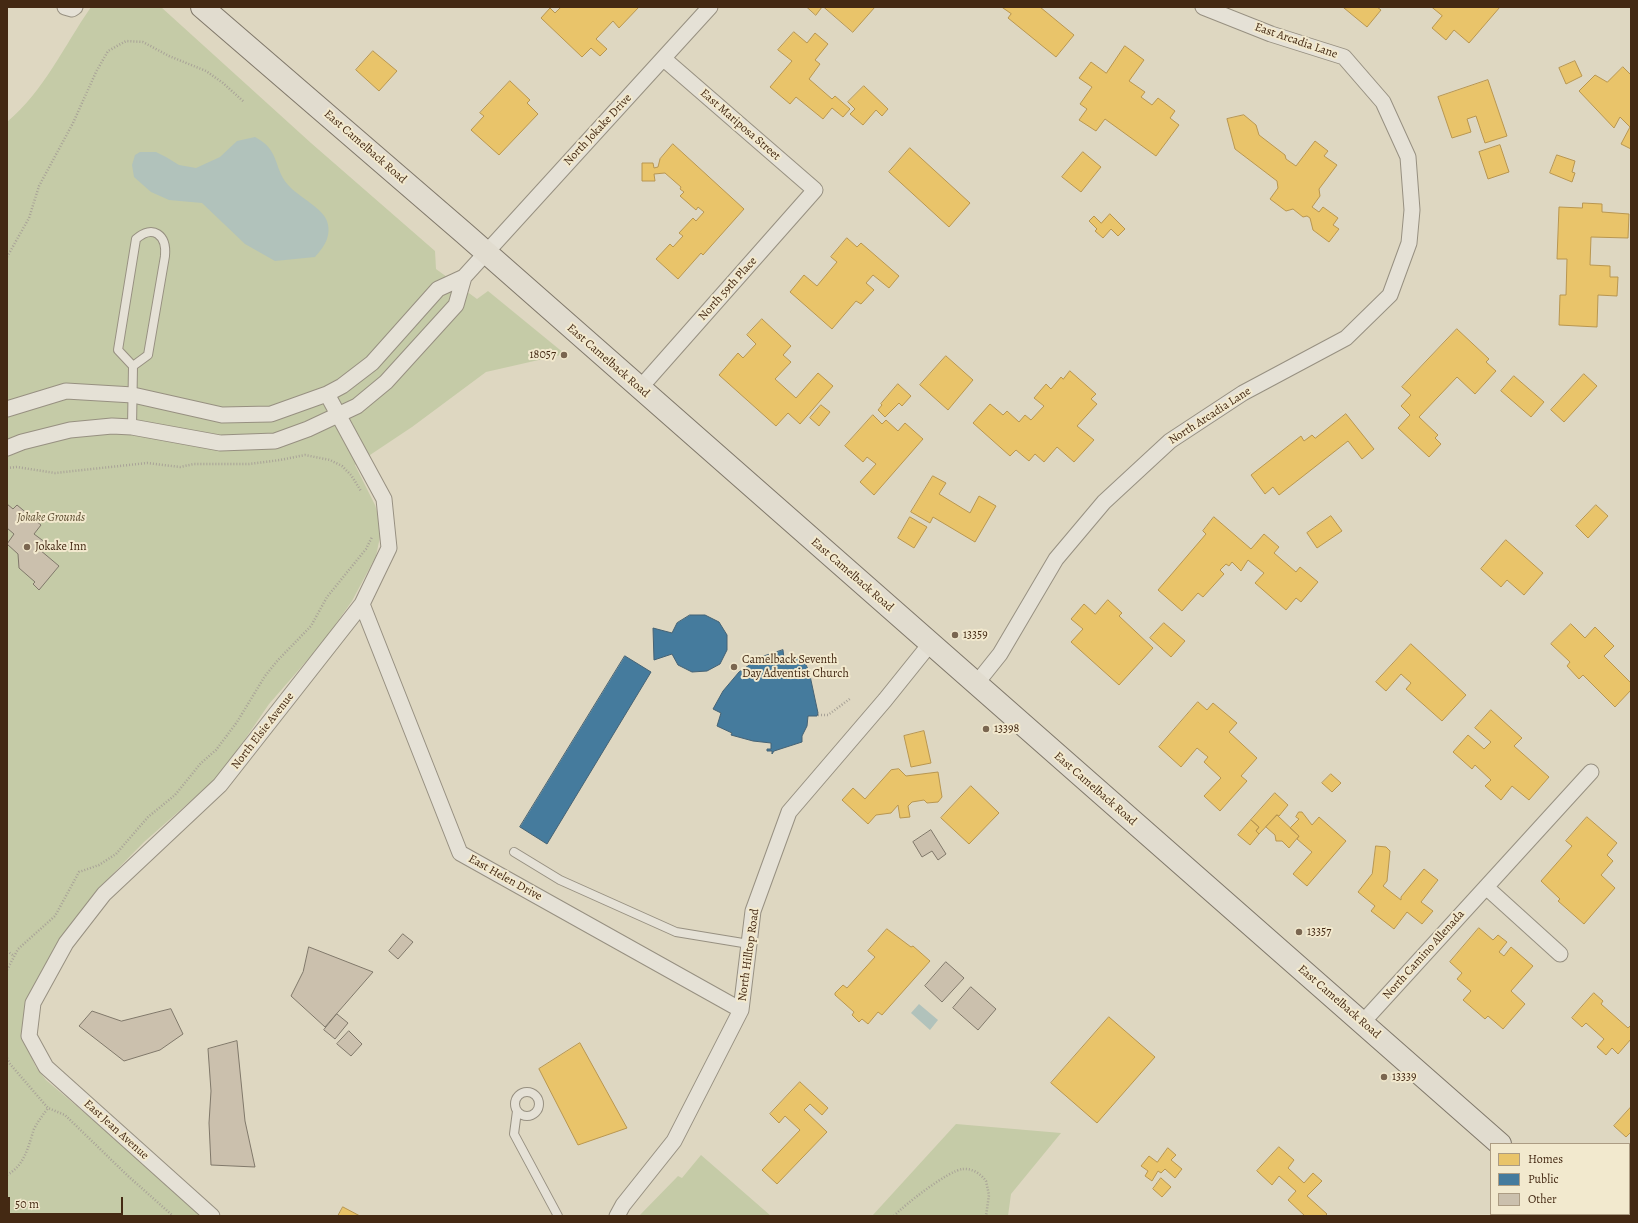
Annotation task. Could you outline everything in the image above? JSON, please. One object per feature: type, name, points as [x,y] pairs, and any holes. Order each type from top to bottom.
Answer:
[{"type":"main road","name":"East Camelback Road","points":[[202,7],[486,253],[1499,1143]]},
{"type":"street","points":[[65,7],[72,9],[75,7]]},
{"type":"street","name":"North Jokake Drive","points":[[464,277],[710,7]]},
{"type":"street","name":"East Arcadia Lane","points":[[1203,7],[1271,34],[1344,57],[1383,102],[1408,157]]},
{"type":"street","name":"East Mariposa Street","points":[[664,59],[815,190]]},
{"type":"street","name":"North Arcadia Lane","points":[[976,684],[1000,654],[1056,559],[1104,502],[1170,441],[1243,393],[1346,338],[1390,296],[1409,243],[1412,210],[1408,157]]},
{"type":"street","name":"North 59th Place","points":[[640,388],[815,190]]},
{"type":"street","points":[[7,409],[66,391],[133,395],[222,415],[271,414],[327,394],[342,386],[372,363],[438,289],[464,277]]},
{"type":"street","points":[[7,448],[22,442],[70,430],[112,426],[132,427],[220,443],[275,441],[308,429],[357,406],[386,382],[456,305],[464,277]]},
{"type":"street","name":"North Elsie Avenue","points":[[29,1036],[33,1003],[66,943],[104,894],[220,785],[362,604],[389,548],[384,499],[327,394]]},
{"type":"street","name":"East Helen Drive","points":[[362,604],[460,853],[741,1010]]},
{"type":"street","name":"North Hilltop Road","points":[[617,1216],[622,1205],[674,1141],[741,1010],[753,911],[789,812],[885,700],[930,644]]},
{"type":"street","name":"North Camino Allenada","points":[[1362,1023],[1591,772]]},
{"type":"street","points":[[1486,887],[1560,954]]},
{"type":"street","name":"East Jean Avenue","points":[[29,1036],[46,1067],[212,1216]]},
{"type":"lane","points":[[132,427],[133,366],[118,350],[136,239],[143,233],[152,232],[161,236],[164,240],[166,245],[165,256],[148,355],[133,366]]},
{"type":"lane","points":[[514,852],[560,880],[676,932],[749,944]]},
{"type":"lane","points":[[518,1111],[514,1134],[558,1216]]},
{"type":"path","points":[[7,257],[29,218],[39,186],[108,51],[126,41],[143,42],[170,56],[206,71],[223,83],[244,102]]},
{"type":"path","points":[[7,468],[17,467],[55,473],[147,463],[180,467],[194,464],[248,464],[305,455],[318,457],[342,466],[351,475],[364,496]]},
{"type":"path","points":[[7,970],[14,956],[30,937],[54,916],[79,872],[99,865],[116,854],[148,818],[175,795],[192,772],[216,750],[233,729],[266,676],[278,660],[311,626],[327,597],[366,549],[372,539],[373,533]]},
{"type":"path","points":[[818,714],[828,715],[850,698]]},
{"type":"path","points":[[7,950],[14,956]]},
{"type":"path","points":[[7,1058],[10,1064],[28,1083],[48,1108],[65,1115],[128,1176],[173,1216]]},
{"type":"path","points":[[7,1175],[19,1166],[24,1158],[35,1128],[48,1108]]},
{"type":"path","points":[[894,1216],[909,1202],[940,1180],[956,1170],[963,1168],[977,1172],[986,1181],[989,1195],[986,1216]]},
{"type":"green space","name":"Jokake Grounds","points":[[91,7],[161,7],[311,143],[435,251],[436,269],[477,299],[488,291],[565,354],[486,372],[412,427],[355,465],[375,505],[380,521],[380,537],[376,556],[352,601],[323,642],[269,704],[226,767],[210,784],[144,842],[98,889],[60,939],[26,1001],[22,1037],[36,1067],[46,1080],[165,1181],[202,1216],[7,1216],[7,122],[20,110],[43,82]]},
{"type":"green space","points":[[956,1124],[1061,1133],[1011,1194],[1008,1216],[872,1216]]},
{"type":"green space","points":[[701,1155],[771,1216],[639,1216],[678,1176],[682,1178]]},
{"type":"shaded area","points":[[255,137],[264,142],[269,148],[281,174],[291,188],[321,212],[327,221],[328,236],[324,245],[315,257],[275,261],[245,244],[202,203],[169,200],[151,192],[134,177],[132,165],[135,155],[140,152],[156,152],[179,165],[196,168],[220,157],[237,141]]},
{"type":"shaded area","points":[[919,1004],[938,1020],[930,1030],[911,1013]]},
{"type":"building: Homes","points":[[558,7],[639,7],[619,28],[613,21],[596,39],[607,49],[600,56],[591,48],[582,57],[541,18],[550,8],[555,13],[560,8]]},
{"type":"building: Homes","points":[[807,7],[822,7],[816,15]]},
{"type":"building: Homes","points":[[824,7],[875,7],[853,32]]},
{"type":"building: Homes","points":[[1002,7],[1040,7],[1074,35],[1056,57],[1008,18],[1011,14]]},
{"type":"building: Homes","points":[[1377,7],[1381,10],[1367,27],[1344,8]]},
{"type":"building: Homes","points":[[1432,7],[1500,7],[1469,43],[1454,30],[1446,40],[1432,28],[1442,16]]},
{"type":"building: Homes","points":[[794,32],[807,43],[815,33],[828,44],[815,60],[820,64],[809,79],[832,99],[835,96],[850,109],[843,117],[832,108],[823,119],[796,97],[790,104],[770,87],[792,61],[778,50]]},
{"type":"building: Homes","points":[[1125,46],[1144,60],[1129,81],[1145,92],[1141,97],[1152,105],[1158,98],[1175,111],[1170,118],[1179,125],[1156,156],[1105,119],[1096,131],[1079,120],[1087,109],[1080,104],[1092,87],[1079,78],[1091,62],[1106,73]]},
{"type":"building: Homes","points":[[373,51],[397,71],[379,91],[356,70]]},
{"type":"building: Homes","points":[[1575,61],[1582,76],[1566,84],[1559,68]]},
{"type":"building: Homes","points":[[1623,67],[1631,75],[1631,149],[1621,144],[1630,127],[1620,117],[1614,128],[1579,91],[1595,75],[1607,82]]},
{"type":"building: Homes","points":[[1488,80],[1507,136],[1485,143],[1476,116],[1467,119],[1471,132],[1452,138],[1438,97]]},
{"type":"building: Homes","points":[[510,81],[530,100],[527,103],[538,114],[499,155],[471,130],[484,116],[480,113]]},
{"type":"building: Homes","points":[[864,86],[888,109],[882,116],[876,110],[863,125],[850,114],[855,109],[848,102]]},
{"type":"building: Homes","points":[[1244,115],[1256,125],[1259,135],[1285,155],[1286,159],[1296,166],[1315,141],[1328,151],[1324,156],[1337,165],[1319,189],[1320,196],[1312,207],[1319,212],[1323,207],[1338,218],[1333,225],[1339,229],[1329,242],[1313,230],[1310,218],[1307,216],[1303,217],[1293,209],[1286,211],[1270,199],[1278,188],[1277,181],[1235,149],[1227,119]]},
{"type":"building: Homes","points":[[673,144],[744,209],[703,255],[701,253],[678,279],[656,259],[670,244],[673,247],[683,236],[679,233],[693,218],[696,221],[704,212],[698,207],[696,210],[680,196],[684,192],[680,189],[681,187],[665,173],[654,174],[655,181],[642,181],[642,163],[653,163],[654,168],[658,167],[660,159]]},
{"type":"building: Homes","points":[[1500,145],[1509,172],[1488,179],[1479,152]]},
{"type":"building: Homes","points":[[910,148],[970,203],[949,227],[889,172]]},
{"type":"building: Homes","points":[[1083,152],[1101,167],[1081,192],[1062,177]]},
{"type":"building: Homes","points":[[1557,155],[1575,161],[1572,172],[1575,173],[1572,182],[1550,173]]},
{"type":"building: Homes","points":[[1583,203],[1602,204],[1602,212],[1629,214],[1628,238],[1591,237],[1590,265],[1610,266],[1610,277],[1618,277],[1617,296],[1598,295],[1597,327],[1559,325],[1560,295],[1566,295],[1567,259],[1557,259],[1559,207],[1582,208]]},
{"type":"building: Homes","points":[[1110,214],[1125,229],[1118,236],[1111,229],[1103,238],[1095,231],[1097,229],[1089,221],[1094,216],[1101,223]]},
{"type":"building: Homes","points":[[847,238],[857,247],[861,243],[899,276],[889,288],[873,275],[866,283],[874,290],[861,304],[856,301],[832,329],[790,292],[804,275],[817,286],[837,262],[831,257]]},
{"type":"building: Homes","points":[[762,319],[791,346],[783,355],[791,362],[775,379],[796,398],[818,373],[833,386],[800,424],[788,413],[776,426],[719,375],[738,353],[743,358],[756,344],[747,335]]},
{"type":"building: Homes","points":[[1457,329],[1489,359],[1486,362],[1496,371],[1475,394],[1457,377],[1419,417],[1438,435],[1435,438],[1441,444],[1429,457],[1398,428],[1410,415],[1401,406],[1411,395],[1402,387]]},
{"type":"building: Homes","points":[[946,356],[973,380],[948,410],[920,385]]},
{"type":"building: Homes","points":[[1070,371],[1096,394],[1091,399],[1097,404],[1077,426],[1094,440],[1074,462],[1057,447],[1044,462],[1035,454],[1029,461],[1016,450],[1010,456],[973,423],[990,404],[1003,415],[1007,411],[1019,422],[1025,415],[1031,420],[1044,406],[1034,398],[1046,384],[1051,389],[1061,377],[1063,379]]},
{"type":"building: Homes","points":[[1584,374],[1597,386],[1564,422],[1551,410]]},
{"type":"building: Homes","points":[[1514,376],[1544,402],[1531,417],[1501,391]]},
{"type":"building: Homes","points":[[898,384],[911,396],[902,406],[899,403],[885,417],[878,410],[882,405],[881,404]]},
{"type":"building: Homes","points":[[821,405],[830,412],[819,426],[810,418]]},
{"type":"building: Homes","points":[[1346,414],[1374,449],[1362,459],[1348,441],[1279,495],[1273,487],[1265,494],[1251,475],[1301,436],[1304,441],[1312,435],[1315,438]]},
{"type":"building: Homes","points":[[873,415],[882,424],[886,420],[898,431],[905,423],[923,439],[874,495],[860,482],[876,464],[867,457],[863,462],[845,446]]},
{"type":"building: Homes","points":[[933,476],[946,483],[939,494],[970,513],[979,496],[996,506],[975,542],[933,517],[930,523],[911,512]]},
{"type":"building: Homes","points":[[1596,505],[1608,516],[1588,538],[1576,526]]},
{"type":"building: Homes","points":[[1331,516],[1342,531],[1317,548],[1307,533]]},
{"type":"building: Homes","points":[[910,517],[927,527],[914,548],[898,538]]},
{"type":"building: Homes","points":[[1214,517],[1251,549],[1264,534],[1279,547],[1274,553],[1296,572],[1300,567],[1318,582],[1301,602],[1296,598],[1286,610],[1255,583],[1264,573],[1248,560],[1241,571],[1232,562],[1229,566],[1226,564],[1220,570],[1224,574],[1203,597],[1198,593],[1182,611],[1158,590],[1206,534],[1203,531]]},
{"type":"building: Homes","points":[[1506,540],[1543,573],[1524,595],[1507,580],[1501,587],[1481,569]]},
{"type":"building: Homes","points":[[1108,600],[1122,613],[1119,616],[1153,648],[1119,685],[1071,642],[1083,629],[1071,619],[1084,604],[1095,614]]},
{"type":"building: Homes","points":[[1164,623],[1185,641],[1171,657],[1150,638]]},
{"type":"building: Homes","points":[[1571,624],[1585,638],[1595,627],[1614,646],[1604,656],[1631,683],[1631,690],[1615,707],[1583,675],[1579,679],[1567,666],[1570,662],[1551,644]]},
{"type":"building: Homes","points":[[1411,644],[1466,695],[1442,721],[1406,689],[1411,683],[1401,674],[1386,691],[1376,682]]},
{"type":"building: Homes","points":[[1198,702],[1207,710],[1213,703],[1237,723],[1229,732],[1257,758],[1241,776],[1247,781],[1220,811],[1204,796],[1221,778],[1204,762],[1208,757],[1197,748],[1181,767],[1159,747]]},
{"type":"building: Homes","points":[[1491,710],[1522,738],[1514,746],[1549,777],[1529,800],[1512,786],[1501,800],[1485,786],[1491,780],[1475,765],[1472,769],[1453,752],[1468,735],[1484,749],[1491,742],[1475,728]]},
{"type":"building: Homes","points":[[924,731],[931,763],[911,767],[904,736]]},
{"type":"building: Homes","points":[[899,769],[906,776],[938,772],[942,797],[938,802],[927,803],[924,800],[912,802],[908,806],[910,817],[900,818],[898,805],[891,813],[876,815],[868,824],[842,800],[853,788],[865,799],[891,770]]},
{"type":"building: Homes","points":[[1331,774],[1341,783],[1332,792],[1322,783]]},
{"type":"building: Homes","points":[[971,786],[999,813],[969,844],[941,818]]},
{"type":"building: Homes","points":[[1275,793],[1288,805],[1279,816],[1277,815],[1259,834],[1256,831],[1259,827],[1251,820]]},
{"type":"building: Homes","points":[[1299,812],[1302,812],[1312,825],[1319,817],[1346,841],[1307,886],[1293,874],[1312,852],[1297,839],[1299,836],[1290,828],[1299,819],[1296,817]]},
{"type":"building: Homes","points":[[1277,815],[1299,836],[1289,848],[1282,841],[1276,841],[1275,835],[1266,827]]},
{"type":"building: Homes","points":[[1587,817],[1617,843],[1607,855],[1613,861],[1601,875],[1615,888],[1584,924],[1558,901],[1560,899],[1541,881],[1572,846],[1566,841]]},
{"type":"building: Homes","points":[[1251,820],[1259,827],[1256,831],[1259,834],[1250,845],[1238,835]]},
{"type":"building: Homes","points":[[1376,846],[1386,847],[1390,851],[1387,881],[1383,886],[1401,900],[1401,897],[1424,869],[1438,880],[1421,902],[1433,911],[1422,924],[1407,912],[1394,929],[1371,911],[1375,906],[1358,892],[1372,874]]},
{"type":"building: Homes","points":[[1479,928],[1493,940],[1498,935],[1507,942],[1499,952],[1504,956],[1511,947],[1533,966],[1511,991],[1525,1004],[1503,1029],[1488,1016],[1485,1019],[1463,1000],[1471,991],[1457,979],[1462,973],[1450,962]]},
{"type":"building: Homes","points":[[887,929],[911,947],[913,946],[930,961],[882,1015],[878,1012],[868,1024],[862,1019],[859,1022],[852,1015],[854,1012],[835,995],[835,993],[843,985],[847,988],[875,957],[868,951]]},
{"type":"building: Homes","points":[[1594,993],[1603,1001],[1601,1004],[1628,1028],[1631,1025],[1631,1039],[1618,1054],[1612,1048],[1606,1055],[1597,1047],[1604,1039],[1586,1023],[1582,1027],[1572,1018]]},
{"type":"building: Homes","points":[[1109,1017],[1155,1057],[1097,1123],[1051,1083]]},
{"type":"building: Homes","points":[[580,1043],[627,1128],[578,1145],[539,1069]]},
{"type":"building: Homes","points":[[800,1082],[828,1108],[822,1115],[810,1104],[804,1110],[827,1132],[777,1184],[762,1170],[800,1130],[785,1116],[779,1123],[770,1114]]},
{"type":"building: Homes","points":[[1631,1107],[1631,1132],[1626,1137],[1614,1126]]},
{"type":"building: Homes","points":[[1279,1147],[1294,1160],[1288,1168],[1304,1183],[1313,1173],[1322,1181],[1307,1196],[1327,1214],[1325,1216],[1305,1216],[1288,1200],[1296,1191],[1279,1176],[1272,1185],[1257,1171]]},
{"type":"building: Homes","points":[[1168,1148],[1176,1155],[1171,1160],[1182,1169],[1175,1178],[1165,1169],[1161,1173],[1158,1171],[1152,1181],[1145,1176],[1148,1171],[1141,1166],[1149,1156],[1157,1162]]},
{"type":"building: Homes","points":[[1161,1178],[1171,1187],[1162,1197],[1153,1189]]},
{"type":"building: Homes","points":[[343,1207],[360,1216],[338,1216]]},
{"type":"building: Public","points":[[690,615],[705,615],[719,622],[727,635],[727,650],[720,664],[707,671],[692,672],[678,665],[672,654],[654,660],[653,628],[672,633],[677,623]]},
{"type":"building: Public","points":[[783,650],[784,659],[802,657],[809,671],[818,713],[817,716],[808,716],[807,726],[802,736],[802,742],[774,751],[772,754],[772,751],[767,751],[767,749],[771,749],[771,743],[753,741],[731,735],[732,733],[717,726],[721,713],[713,709],[723,691],[739,672],[761,657]]},
{"type":"building: Public","points":[[625,656],[651,672],[547,844],[520,827]]},
{"type":"building: Other","name":"Jokake Inn","points":[[7,504],[13,509],[17,505],[41,525],[34,534],[46,543],[40,550],[59,566],[39,590],[33,584],[35,582],[19,568],[18,554],[7,544],[14,534],[7,528]]},
{"type":"building: Other","points":[[931,830],[946,854],[938,860],[932,851],[922,857],[913,842]]},
{"type":"building: Other","points":[[403,934],[413,942],[398,959],[389,951]]},
{"type":"building: Other","points":[[309,947],[373,972],[325,1027],[291,996],[303,972]]},
{"type":"building: Other","points":[[946,962],[964,978],[942,1002],[925,986]]},
{"type":"building: Other","points":[[971,987],[996,1009],[978,1030],[953,1008]]},
{"type":"building: Other","points":[[171,1009],[183,1034],[160,1050],[124,1061],[79,1026],[92,1011],[121,1021]]},
{"type":"building: Other","points":[[337,1014],[348,1023],[335,1039],[324,1030]]},
{"type":"building: Other","points":[[349,1031],[362,1044],[351,1056],[337,1044]]},
{"type":"building: Other","points":[[237,1041],[245,1121],[255,1167],[211,1165],[209,1123],[211,1091],[208,1049]]},
{"type":"place","name":"18057","points":[[564,355]]},
{"type":"place","name":"Jokake Inn","points":[[27,547]]},
{"type":"place","name":"13359","points":[[955,635]]},
{"type":"place","name":"Camelback Seventh Day Adventist Church","points":[[734,667]]},
{"type":"place","name":"13398","points":[[986,729]]},
{"type":"place","name":"13357","points":[[1299,932]]},
{"type":"place","name":"13339","points":[[1384,1077]]}]
